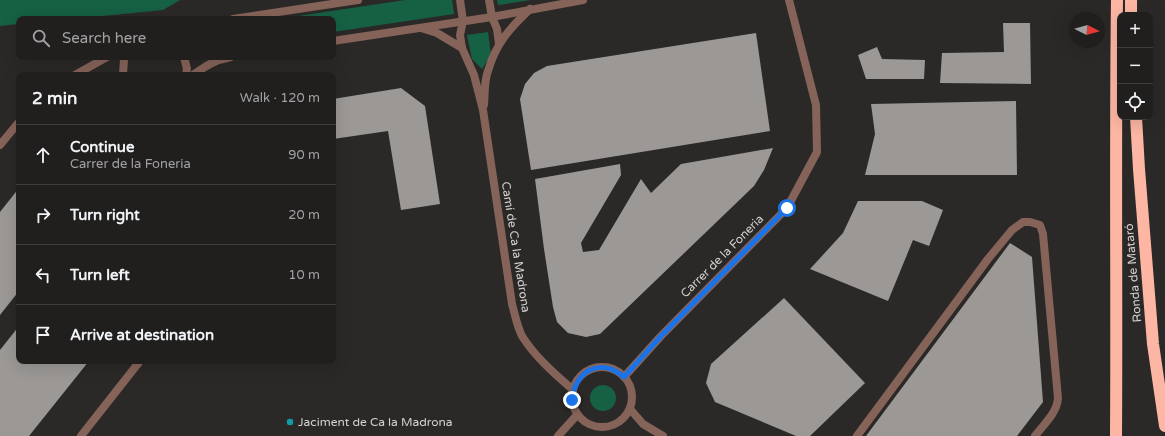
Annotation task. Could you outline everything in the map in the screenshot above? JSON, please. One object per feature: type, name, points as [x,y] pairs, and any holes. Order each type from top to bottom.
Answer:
[{"type":"highway","points":[[1116,436],[1117,262],[1115,178],[1117,0]]},
{"type":"highway","points":[[1131,0],[1131,12]]},
{"type":"highway","name":"Ronda de Mataró","points":[[1136,120],[1153,344],[1165,426]]},
{"type":"street","points":[[250,16],[322,3],[358,0]]},
{"type":"street","name":"Camí de Ca la Madrona","points":[[460,0],[463,21],[460,35],[462,48],[474,75],[483,110],[516,322],[522,336],[533,351],[549,369],[573,390]]},
{"type":"street","points":[[489,0],[492,17],[497,29],[499,44]]},
{"type":"street","points":[[336,41],[492,17],[583,0]]},
{"type":"street","name":"Carrer de la Foneria","points":[[624,377],[661,336],[787,208],[817,152],[816,104],[789,0]]},
{"type":"street","name":"Camí de Ca la Madrona","points":[[483,110],[487,72],[499,44],[508,32],[530,9]]},
{"type":"street","points":[[418,28],[437,33],[462,48]]},
{"type":"street","points":[[81,72],[102,60]]},
{"type":"street","points":[[122,72],[124,60]]},
{"type":"street","points":[[185,60],[186,72]]},
{"type":"street","points":[[197,72],[216,60]]},
{"type":"street","points":[[0,145],[16,126]]},
{"type":"street","points":[[857,436],[988,259],[1012,230],[1023,222],[1030,222],[1040,225],[1043,234],[1058,398],[1057,406],[1054,412],[1035,436]]},
{"type":"street","points":[[81,436],[138,364]]},
{"type":"street","points":[[595,368],[603,368],[618,372],[624,377],[628,383],[632,396],[630,409],[619,422],[612,426],[595,426],[588,424],[577,415],[572,400],[573,390],[576,382],[581,376],[595,368]]},
{"type":"street","points":[[630,409],[643,424],[663,436]]},
{"type":"street","points":[[558,436],[577,415]]},
{"type":"green space","points":[[0,0],[180,0],[163,10],[102,16],[16,16],[16,24],[0,26]]},
{"type":"green space","points":[[405,0],[452,0],[454,14],[336,32],[336,16],[298,16]]},
{"type":"green space","points":[[497,0],[531,0],[498,5]]},
{"type":"green space","points":[[488,32],[491,55],[482,69],[472,59],[467,35]]},
{"type":"green space","points":[[603,385],[612,389],[616,398],[612,407],[603,411],[594,407],[590,398],[594,389]]},
{"type":"building","points":[[1003,23],[1030,23],[1031,84],[940,83],[942,53],[1004,52]]},
{"type":"building","points":[[756,33],[770,131],[531,170],[520,99],[525,84],[534,73],[547,66]]},
{"type":"building","points":[[877,47],[882,59],[925,60],[924,79],[866,79],[858,55]]},
{"type":"building","points":[[401,88],[425,106],[440,204],[401,210],[388,131],[336,139],[336,99]]},
{"type":"building","points":[[1016,101],[1017,175],[865,175],[875,134],[871,104]]},
{"type":"building","points":[[773,148],[764,170],[754,186],[600,334],[586,337],[568,333],[557,322],[553,307],[544,249],[535,179],[620,164],[621,175],[581,243],[583,252],[599,250],[641,179],[651,193],[681,164]]},
{"type":"building","points":[[16,192],[16,295],[0,315],[0,212]]},
{"type":"building","points":[[858,201],[922,201],[943,210],[929,246],[913,240],[888,301],[810,269],[843,233]]},
{"type":"building","points":[[1010,243],[1032,257],[1043,402],[1017,436],[866,436]]},
{"type":"building","points":[[784,298],[865,383],[810,436],[796,436],[715,402],[706,383],[711,364]]},
{"type":"building","points":[[16,330],[16,364],[87,364],[29,436],[0,436],[0,350]]},
{"type":"place","name":"Jaciment de Ca la Madrona","points":[[290,422]]},
{"type":"route","points":[[572,400],[576,382],[588,371],[595,368],[611,369],[624,377],[661,336],[787,208]]}]
